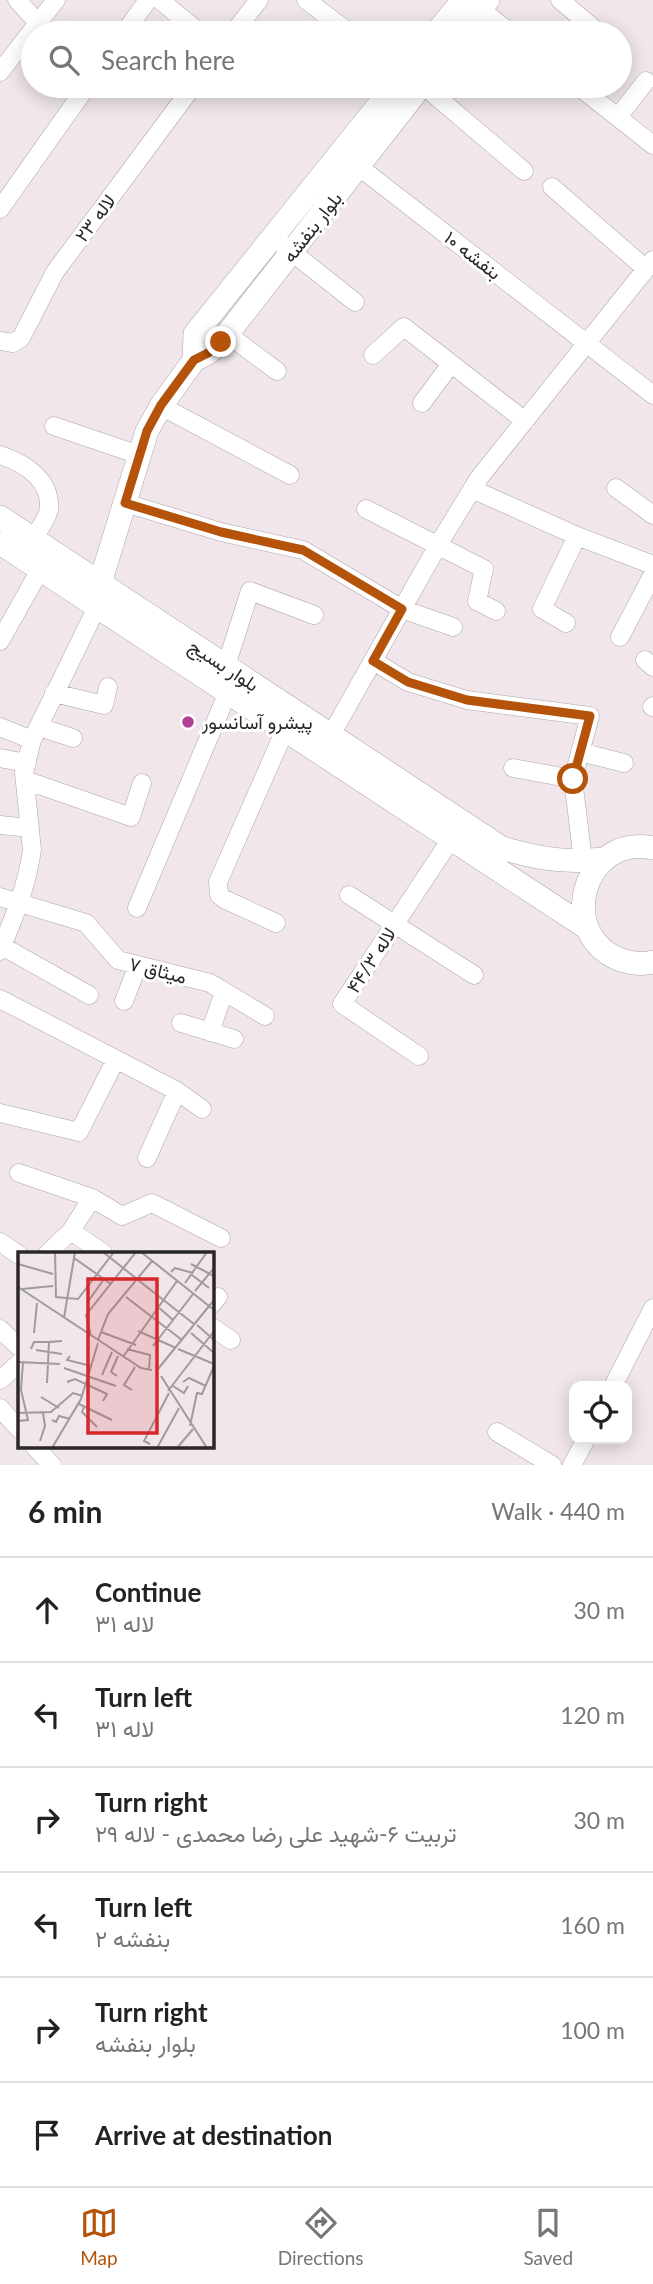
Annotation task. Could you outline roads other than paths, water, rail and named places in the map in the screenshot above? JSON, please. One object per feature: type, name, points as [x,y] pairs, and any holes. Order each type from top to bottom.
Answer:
[{"type":"main road","points":[[452,21],[477,3]]},
{"type":"main road","points":[[468,21],[477,3]]},
{"type":"main road","name":"بلوار بنفشه","points":[[194,360],[195,334],[384,98]]},
{"type":"main road","name":"بلوار بنفشه","points":[[100,583],[147,431],[161,405],[194,360],[208,353],[227,334],[413,98]]},
{"type":"main road","name":"بلوار بسیج","points":[[0,517],[502,848],[538,859],[564,862],[594,860]]},
{"type":"main road","name":"بلوار بسیج","points":[[0,543],[587,928],[597,944],[611,956],[629,962]]},
{"type":"main road","points":[[587,928],[582,910],[584,891],[594,860],[633,847],[653,848]]},
{"type":"main road","points":[[502,848],[543,870],[550,883],[548,890],[538,896]]},
{"type":"main road","points":[[629,962],[653,962]]},
{"type":"street","points":[[18,0],[36,21]]},
{"type":"street","points":[[41,21],[57,0]]},
{"type":"street","points":[[133,21],[148,0]]},
{"type":"street","points":[[160,0],[185,21]]},
{"type":"street","points":[[306,0],[334,21]]},
{"type":"street","points":[[559,0],[584,21]]},
{"type":"street","points":[[241,21],[253,2]]},
{"type":"street","points":[[477,3],[497,21]]},
{"type":"street","points":[[0,72],[21,46]]},
{"type":"street","points":[[618,117],[646,81]]},
{"type":"street","points":[[0,209],[79,98]]},
{"type":"street","name":"لاله ۲۳","points":[[0,341],[13,343],[21,338],[55,272],[184,98]]},
{"type":"street","points":[[437,98],[524,171]]},
{"type":"street","points":[[593,98],[653,145]]},
{"type":"street","name":"بنفشه ۱۰","points":[[358,166],[653,395]]},
{"type":"street","points":[[331,736],[472,489],[649,264],[552,187]]},
{"type":"street","points":[[272,236],[355,302]]},
{"type":"street","points":[[373,355],[404,327],[524,421]]},
{"type":"street","points":[[227,334],[277,371]]},
{"type":"street","points":[[422,403],[451,364]]},
{"type":"street","points":[[161,405],[290,475]]},
{"type":"street","points":[[54,426],[139,455]]},
{"type":"street","points":[[0,455],[22,462],[46,488],[50,510],[33,539]]},
{"type":"street","points":[[616,488],[653,515]]},
{"type":"street","points":[[472,489],[577,536],[653,565]]},
{"type":"street","points":[[125,503],[221,532],[303,550],[402,609],[453,627]]},
{"type":"street","points":[[366,509],[484,569],[477,601],[496,611]]},
{"type":"street","points":[[566,622],[542,609],[577,536]]},
{"type":"street","points":[[0,641],[40,570]]},
{"type":"street","points":[[620,637],[653,574]]},
{"type":"street","points":[[226,666],[250,592],[314,615]]},
{"type":"street","points":[[89,995],[1,948],[20,902],[32,850],[26,772],[36,734],[97,607]]},
{"type":"street","points":[[373,661],[408,682],[467,700],[590,716],[573,779],[594,860]]},
{"type":"street","points":[[54,693],[104,705],[108,687]]},
{"type":"street","points":[[137,908],[228,692]]},
{"type":"street","points":[[0,727],[73,738]]},
{"type":"street","points":[[276,923],[224,899],[219,895],[218,882],[285,730]]},
{"type":"street","points":[[580,752],[624,763]]},
{"type":"street","points":[[0,758],[131,817],[142,783]]},
{"type":"street","points":[[513,768],[573,779]]},
{"type":"street","points":[[0,825],[30,828]]},
{"type":"street","name":"لاله ۴۴/۳","points":[[419,1056],[342,1004],[451,839]]},
{"type":"street","points":[[349,895],[474,975]]},
{"type":"street","name":"میثاق ۷","points":[[0,897],[86,923],[118,960],[210,984],[265,1016]]},
{"type":"street","points":[[629,962],[653,975]]},
{"type":"street","points":[[124,1001],[138,965]]},
{"type":"street","points":[[210,1032],[224,992]]},
{"type":"street","points":[[0,999],[177,1091],[202,1109]]},
{"type":"street","points":[[181,1023],[234,1039]]},
{"type":"street","points":[[0,1113],[79,1132],[116,1059]]},
{"type":"street","points":[[147,1158],[177,1091]]},
{"type":"street","points":[[19,1173],[92,1198],[122,1216],[152,1203],[221,1238]]},
{"type":"street","points":[[49,1252],[71,1231],[92,1198]]},
{"type":"street","points":[[71,1231],[102,1252]]},
{"type":"street","points":[[0,1242],[18,1254]]},
{"type":"street","points":[[616,1381],[653,1308]]},
{"type":"street","points":[[214,1327],[231,1340]]},
{"type":"street","points":[[0,1329],[18,1346]]},
{"type":"street","points":[[0,1380],[18,1364]]},
{"type":"street","points":[[0,1408],[18,1428]]},
{"type":"street","points":[[497,1432],[552,1465]]},
{"type":"street","points":[[572,1465],[583,1444]]},
{"type":"street","points":[[36,1448],[52,1465]]},
{"type":"place","name":"پیشرو آسانسور","points":[[188,722]]}]
